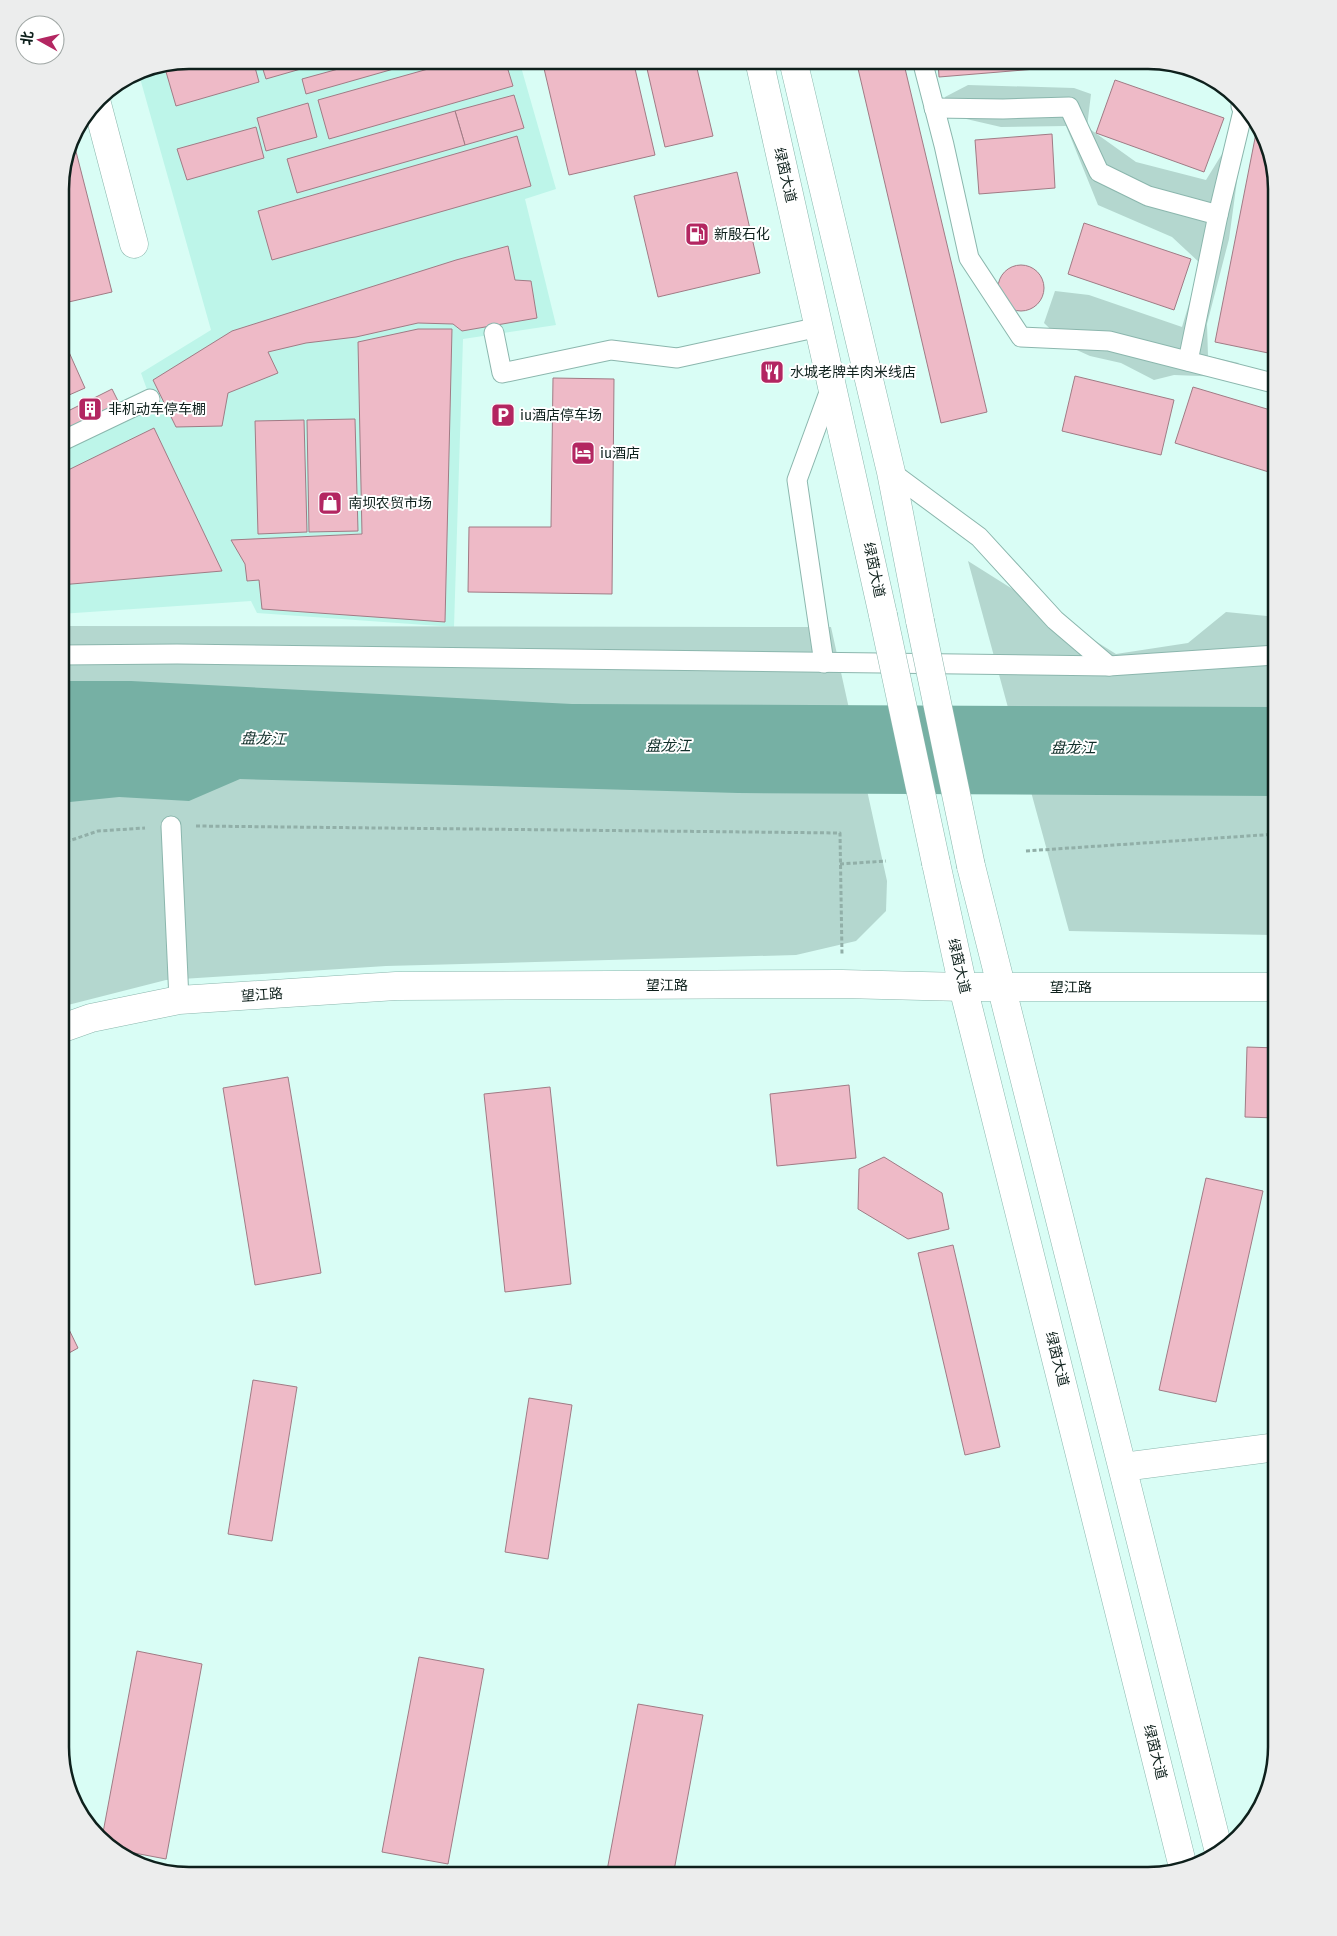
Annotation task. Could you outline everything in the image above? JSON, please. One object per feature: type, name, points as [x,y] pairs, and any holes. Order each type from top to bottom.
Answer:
[{"type":"main road","name":"绿茵大道","points":[[761,69],[884,615],[964,987],[1182,1862]]},
{"type":"main road","points":[[795,69],[891,472],[971,866],[1218,1844]]},
{"type":"main road","points":[[99,110],[134,244]]},
{"type":"main road","name":"望江路","points":[[69,1026],[91,1018],[179,1000],[396,986],[842,984],[964,987],[1268,987]]},
{"type":"main road","points":[[1123,1467],[1268,1448]]},
{"type":"lane","points":[[924,69],[969,258],[1021,337],[1109,341],[1268,382]]},
{"type":"lane","points":[[934,108],[1003,109],[1069,107],[1098,172],[1148,196],[1218,215]]},
{"type":"lane","points":[[1188,361],[1218,215],[1242,115]]},
{"type":"lane","points":[[494,333],[502,373],[611,350],[677,358],[819,327]]},
{"type":"lane","points":[[824,663],[797,480],[832,385]]},
{"type":"lane","points":[[69,438],[150,399]]},
{"type":"lane","points":[[891,472],[979,537],[1054,620],[1109,666]]},
{"type":"lane","points":[[69,655],[177,654],[1109,666],[1268,656]]},
{"type":"lane","points":[[171,826],[179,1000]]},
{"type":"path","points":[[69,841],[98,831],[171,826],[840,833],[842,984]]},
{"type":"path","points":[[1026,851],[1268,835]]},
{"type":"path","points":[[840,864],[886,861]]},
{"type":"shaded area","points":[[189,69],[522,69],[556,189],[525,199],[556,325],[463,339],[454,627],[257,613],[251,601],[69,613],[69,448],[153,406],[141,373],[211,330],[140,79],[165,71]]},
{"type":"shaded area","points":[[968,85],[1074,88],[1091,94],[1087,127],[1136,162],[1206,180],[1238,128],[1243,137],[1229,239],[1207,324],[1208,356],[1239,363],[1225,377],[1174,375],[1154,380],[1121,363],[1090,356],[1068,346],[1044,323],[1055,291],[1089,295],[1182,327],[1201,264],[1172,237],[1098,205],[1066,126],[1001,127],[949,115],[945,97]]},
{"type":"shaded area","points":[[968,561],[1116,654],[1188,643],[1226,612],[1268,616],[1268,935],[1069,931]]},
{"type":"shaded area","points":[[69,626],[831,627],[887,881],[886,911],[856,941],[796,955],[386,966],[166,980],[69,1005]]},
{"type":"water","name":"盘龙江","points":[[69,681],[131,681],[572,704],[1268,707],[1268,796],[738,793],[240,779],[189,801],[119,797],[69,802]]},
{"type":"building","points":[[255,69],[259,82],[176,106],[166,71]]},
{"type":"building","points":[[263,69],[301,69],[266,79]]},
{"type":"building","points":[[338,69],[394,69],[306,94],[302,79]]},
{"type":"building","points":[[428,69],[508,69],[513,86],[329,139],[318,100]]},
{"type":"building","points":[[544,69],[635,69],[655,155],[569,175]]},
{"type":"building","points":[[647,69],[697,69],[713,136],[665,147]]},
{"type":"building","points":[[858,69],[905,69],[987,412],[941,423]]},
{"type":"building","points":[[939,69],[1036,69],[939,77]]},
{"type":"building","points":[[1115,80],[1224,118],[1204,172],[1096,133]]},
{"type":"building","points":[[514,95],[524,128],[465,145],[455,111]]},
{"type":"building","points":[[308,103],[317,137],[266,151],[257,118]]},
{"type":"building","points":[[455,111],[465,145],[297,193],[287,159]]},
{"type":"building","points":[[256,127],[264,158],[187,180],[177,149]]},
{"type":"building","points":[[1052,134],[1055,188],[979,194],[975,140]]},
{"type":"building","points":[[517,136],[531,186],[272,260],[258,211]]},
{"type":"building","points":[[1255,136],[1264,158],[1268,189],[1268,353],[1215,342]]},
{"type":"building","points":[[76,150],[112,292],[69,302],[69,181]]},
{"type":"building","name":"新殷石化","points":[[737,172],[760,273],[658,297],[634,196]]},
{"type":"building","points":[[1084,223],[1191,259],[1174,310],[1068,274]]},
{"type":"building","points":[[508,246],[515,280],[531,281],[537,318],[462,331],[453,324],[418,323],[356,337],[306,343],[268,352],[278,373],[228,393],[222,426],[176,427],[153,380],[232,331],[456,260]]},
{"type":"building","points":[[1016,265],[1026,265],[1040,275],[1044,288],[1040,301],[1034,307],[1026,311],[1016,311],[1002,301],[998,293],[998,283],[1008,269]]},
{"type":"building","points":[[418,329],[452,329],[445,622],[262,609],[259,580],[247,581],[245,564],[231,540],[362,534],[358,342]]},
{"type":"building","points":[[69,352],[85,388],[69,395]]},
{"type":"building","points":[[1075,376],[1174,400],[1161,455],[1062,431]]},
{"type":"building","name":"iu酒店","points":[[553,378],[614,379],[612,594],[468,592],[469,527],[551,527]]},
{"type":"building","points":[[1193,387],[1268,409],[1268,472],[1175,443]]},
{"type":"building","name":"非机动车停车棚","points":[[112,389],[119,403],[69,428],[69,410]]},
{"type":"building","points":[[355,419],[358,531],[309,532],[307,420]]},
{"type":"building","points":[[304,420],[307,532],[258,534],[255,421]]},
{"type":"building","points":[[154,428],[222,571],[69,584],[69,470]]},
{"type":"building","points":[[1247,1047],[1268,1048],[1268,1118],[1245,1117]]},
{"type":"building","points":[[288,1077],[321,1273],[255,1285],[223,1088]]},
{"type":"building","points":[[849,1085],[856,1158],[777,1166],[770,1094]]},
{"type":"building","points":[[550,1087],[571,1284],[505,1292],[484,1094]]},
{"type":"building","points":[[884,1157],[942,1193],[949,1229],[908,1239],[858,1209],[859,1169]]},
{"type":"building","points":[[1206,1178],[1263,1191],[1216,1402],[1159,1390]]},
{"type":"building","points":[[953,1245],[1000,1447],[965,1455],[918,1253]]},
{"type":"building","points":[[69,1330],[78,1348],[69,1353]]},
{"type":"building","points":[[253,1380],[297,1387],[272,1541],[228,1534]]},
{"type":"building","points":[[529,1398],[572,1405],[548,1559],[505,1552]]},
{"type":"building","points":[[137,1651],[202,1664],[166,1859],[132,1853],[103,1831]]},
{"type":"building","points":[[419,1657],[484,1669],[448,1864],[382,1852]]},
{"type":"building","points":[[638,1704],[703,1715],[675,1867],[608,1867]]},
{"type":"place","name":"新殷石化","points":[[697,234]]},
{"type":"place","name":"水城老牌羊肉米线店","points":[[772,372]]},
{"type":"place","name":"非机动车停车棚","points":[[90,409]]},
{"type":"place","name":"iu酒店停车场","points":[[503,415]]},
{"type":"place","name":"iu酒店","points":[[583,453]]},
{"type":"place","name":"南坝农贸市场","points":[[330,503]]}]
